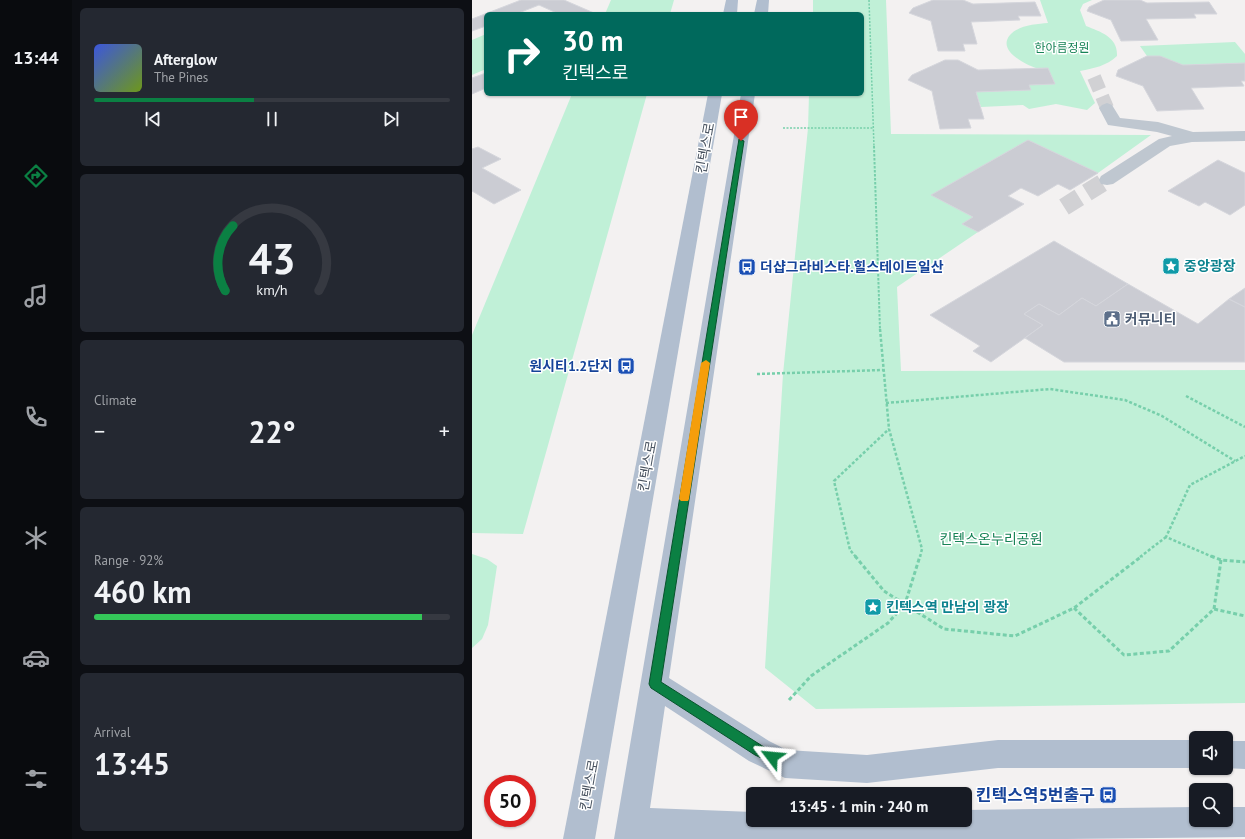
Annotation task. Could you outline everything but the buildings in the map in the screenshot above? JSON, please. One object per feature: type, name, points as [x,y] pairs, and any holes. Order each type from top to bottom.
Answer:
[{"type":"main road","points":[[730,12],[732,0]]},
{"type":"main road","points":[[761,12],[763,0]]},
{"type":"main road","name":"킨텍스로","points":[[579,839],[715,96]]},
{"type":"main road","points":[[748,96],[632,831],[761,827],[1245,822]]},
{"type":"main road","points":[[655,684],[759,751],[785,764],[867,769],[998,754],[1189,754]]},
{"type":"main road","points":[[1233,755],[1245,755]]},
{"type":"lane","points":[[1107,108],[1114,122],[1158,126],[1192,137]]},
{"type":"lane","points":[[1107,180],[1165,142],[1192,137],[1245,136]]},
{"type":"path","points":[[789,700],[811,676],[888,623],[905,604],[922,549],[889,429],[880,344],[869,0]]},
{"type":"path","points":[[783,128],[874,128]]},
{"type":"path","points":[[757,374],[883,370]]},
{"type":"path","points":[[886,403],[1050,389],[1125,400],[1162,416],[1235,461]]},
{"type":"path","points":[[1186,396],[1245,427]]},
{"type":"path","points":[[889,429],[834,481],[850,550],[884,591],[944,629],[1015,636],[1074,608],[1166,537],[1190,485],[1245,456]]},
{"type":"path","points":[[1166,537],[1221,560],[1245,562]]},
{"type":"path","points":[[1074,608],[1124,655],[1169,651],[1214,609],[1221,560]]},
{"type":"path","points":[[1214,609],[1245,616]]},
{"type":"green space","points":[[611,0],[674,0],[671,12],[606,12]]},
{"type":"green space","name":"킨텍스온누리공원","points":[[813,0],[886,0],[891,134],[1151,135],[1098,173],[1028,140],[932,195],[973,217],[962,224],[978,232],[897,287],[901,371],[1245,370],[1245,703],[816,709],[765,668],[783,374],[808,128],[809,96],[864,96],[864,12],[813,12]]},
{"type":"green space","name":"한아름정원","points":[[1040,0],[1092,0],[1083,4],[1080,10],[1086,26],[1108,36],[1115,44],[1117,50],[1117,56],[1113,59],[1095,68],[1080,71],[1095,103],[1087,110],[1056,104],[1029,109],[1023,105],[981,107],[976,92],[1031,90],[1029,85],[1055,84],[1048,68],[1037,68],[1019,60],[1009,51],[1007,46],[1007,41],[1010,35],[1018,29],[1048,23]]},
{"type":"green space","points":[[484,35],[484,70],[472,75],[472,40]]},
{"type":"green space","points":[[1235,42],[1245,54],[1245,63],[1183,65],[1147,56],[1140,46]]},
{"type":"green space","points":[[571,96],[646,96],[523,534],[472,533],[472,335]]},
{"type":"green space","points":[[472,554],[487,559],[497,566],[488,625],[482,639],[472,648]]},
{"type":"tunnel","points":[[1094,77],[1107,108]]},
{"type":"tunnel","points":[[1064,207],[1107,180]]},
{"type":"slow traffic","points":[[684,499],[706,363]]},
{"type":"place","name":"중앙광장","points":[[1171,266]]},
{"type":"place","name":"더샵그라비스타.힐스테이트일산","points":[[747,267]]},
{"type":"place","name":"커뮤니티","points":[[1112,319]]},
{"type":"place","name":"원시티1.2단지","points":[[626,366]]},
{"type":"place","name":"킨텍스역 만남의 광장","points":[[873,607]]},
{"type":"place","name":"킨텍스역5번출구","points":[[1108,795]]},
{"type":"route","points":[[741,141],[655,684],[759,751],[772,757]]}]
